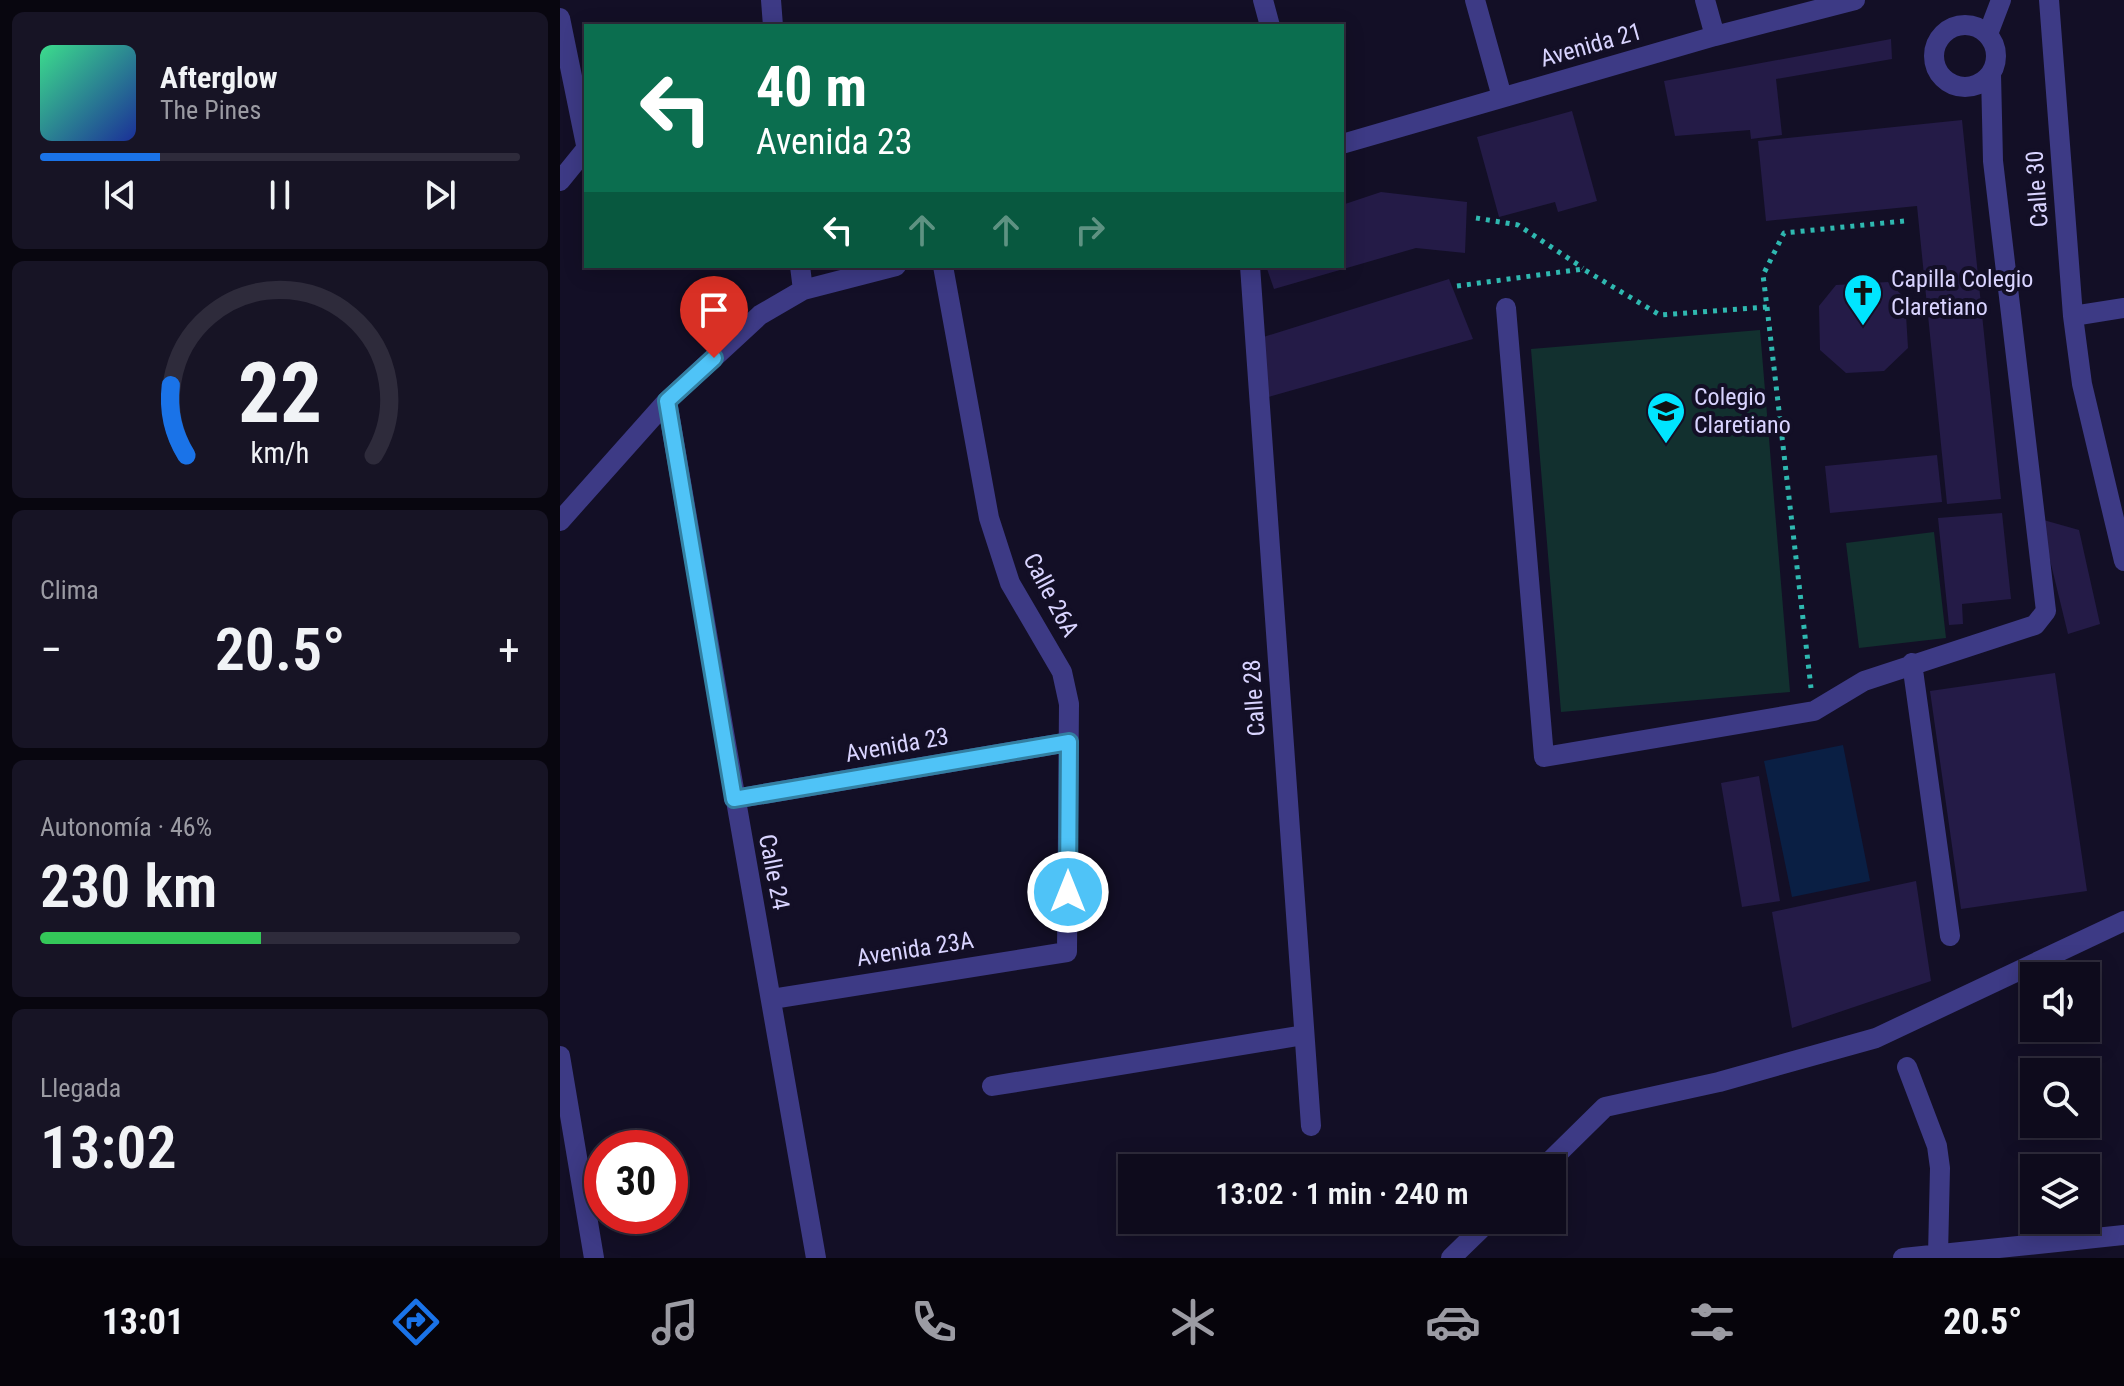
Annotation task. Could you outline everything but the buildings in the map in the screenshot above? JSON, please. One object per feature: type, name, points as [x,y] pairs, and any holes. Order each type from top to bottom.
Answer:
[{"type":"street","points":[[771,0],[773,24]]},
{"type":"street","points":[[1263,0],[1269,24]]},
{"type":"street","points":[[1475,0],[1502,97]]},
{"type":"street","points":[[1705,0],[1715,36]]},
{"type":"street","name":"Avenida 21","points":[[1344,143],[1715,36],[1855,0]]},
{"type":"street","points":[[1988,34],[2001,0]]},
{"type":"street","name":"Calle 30","points":[[2049,0],[2073,316],[2082,384],[2124,561]]},
{"type":"street","points":[[560,18],[584,137]]},
{"type":"street","points":[[1506,308],[1544,757],[1814,711],[1864,681],[2035,625],[2046,611],[1993,161],[1991,74],[1997,53],[1988,34],[1969,25],[1954,27],[1939,38],[1934,55],[1937,70],[1949,83],[1975,86],[1991,74]]},
{"type":"street","points":[[560,181],[584,150]]},
{"type":"street","points":[[800,268],[803,290]]},
{"type":"street","points":[[560,521],[667,401],[760,315],[803,290],[888,268]]},
{"type":"street","name":"Calle 26A","points":[[943,268],[989,518],[1010,583],[1062,672],[1069,704],[1067,952]]},
{"type":"street","name":"Calle 28","points":[[1250,268],[1311,1126]]},
{"type":"street","points":[[2073,316],[2124,308]]},
{"type":"street","name":"Calle 24","points":[[667,401],[816,1258]]},
{"type":"street","points":[[1912,663],[1950,936]]},
{"type":"street","name":"Avenida 23","points":[[734,799],[1069,742]]},
{"type":"street","points":[[1557,1154],[1605,1107],[1719,1082],[1876,1038],[2124,921]]},
{"type":"street","name":"Avenida 23A","points":[[772,999],[1067,952]]},
{"type":"street","points":[[992,1086],[1304,1035]]},
{"type":"street","points":[[560,1056],[567,1145],[594,1258]]},
{"type":"street","points":[[1907,1067],[1937,1146],[1940,1168],[1938,1255]]},
{"type":"street","points":[[1459,1255],[1478,1234]]},
{"type":"street","points":[[1903,1258],[2124,1235]]},
{"type":"path","points":[[1476,218],[1518,225],[1660,315],[1767,307]]},
{"type":"path","points":[[1814,711],[1763,275],[1784,233],[1904,221]]},
{"type":"path","points":[[1457,286],[1583,269]]},
{"type":"green space","points":[[1760,330],[1790,692],[1561,712],[1531,349]]},
{"type":"green space","points":[[1934,532],[1946,638],[1859,648],[1846,543]]},
{"type":"water","points":[[1843,745],[1870,881],[1792,897],[1764,761]]},
{"type":"place","name":"Capilla Colegio Claretiano","points":[[1863,327]]},
{"type":"place","name":"Colegio Claretiano","points":[[1666,445]]},
{"type":"route","points":[[714,358],[667,401],[734,799],[1069,742],[1068,892]]}]
